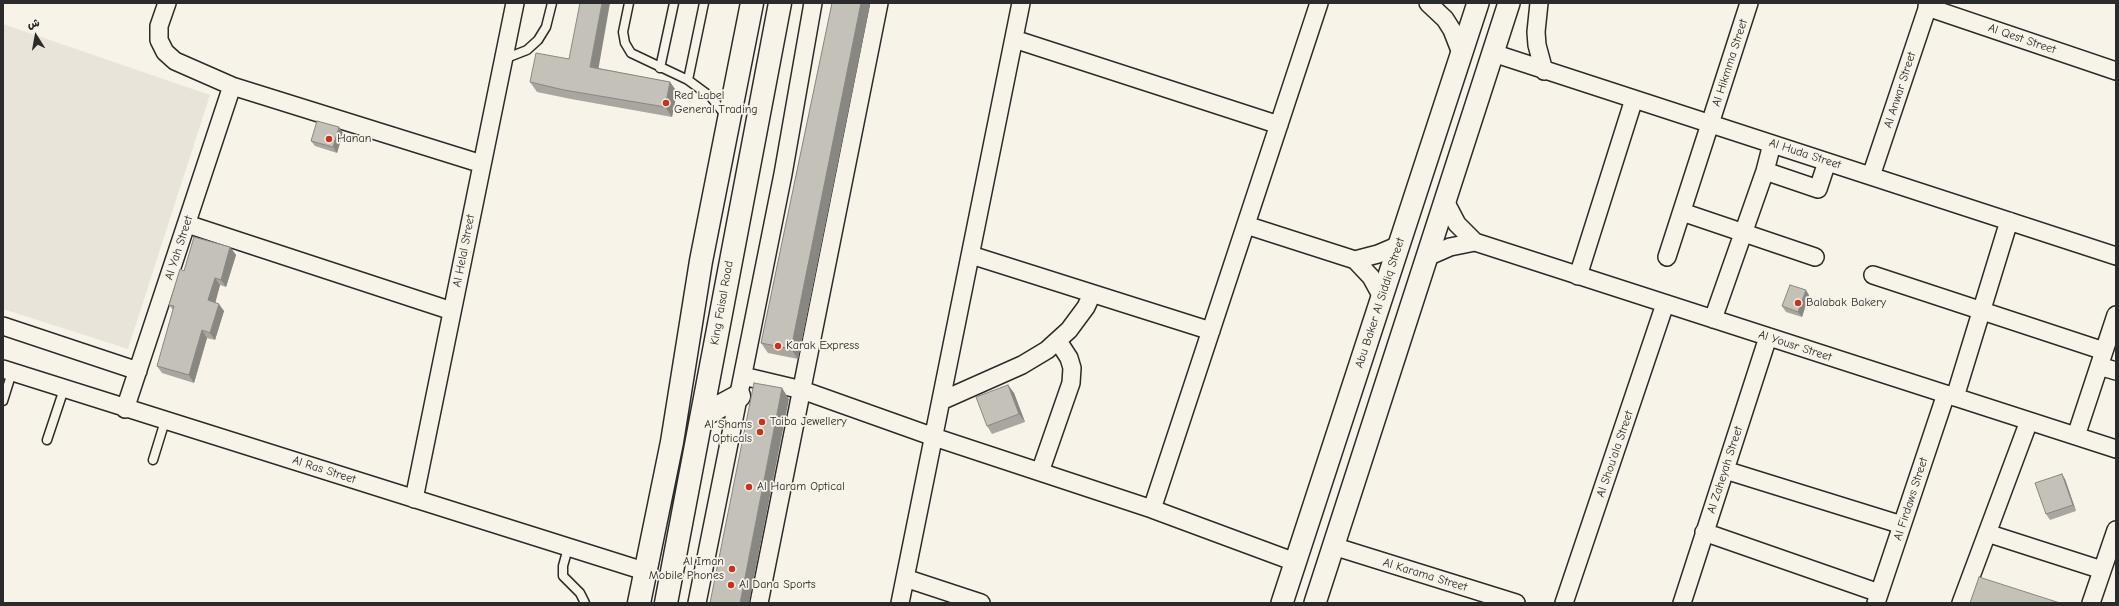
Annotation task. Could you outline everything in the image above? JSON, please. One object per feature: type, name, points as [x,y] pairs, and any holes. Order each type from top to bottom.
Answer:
[{"type":"main road","points":[[639,603],[644,571],[672,442],[701,261],[752,3]]},
{"type":"main road","name":"King Faisal Road","points":[[666,603],[745,180],[780,3]]},
{"type":"main road","points":[[702,416],[741,386]]},
{"type":"main road","points":[[644,571],[652,572],[658,578],[655,603]]},
{"type":"street","points":[[166,3],[158,33],[159,40],[165,52],[175,61],[232,86],[482,164]]},
{"type":"street","name":"Al Helal Street","points":[[414,499],[515,3]]},
{"type":"street","points":[[697,603],[783,174],[813,3]]},
{"type":"street","points":[[759,603],[879,3]]},
{"type":"street","points":[[900,603],[1021,3]]},
{"type":"street","points":[[1152,509],[1319,3]]},
{"type":"street","points":[[1428,3],[1437,10],[1452,30],[1462,53]]},
{"type":"street","name":"Abu Baker Al Siddiq Street","points":[[1282,603],[1478,3]]},
{"type":"street","points":[[1315,603],[1509,3]]},
{"type":"street","points":[[1539,3],[1536,32],[1537,45],[1544,71]]},
{"type":"street","name":"Al Hikmma Street","points":[[1667,257],[1749,3]]},
{"type":"street","name":"Al Qest Street","points":[[1928,5],[2116,71]]},
{"type":"street","name":"Al Anwar Street","points":[[1871,176],[1928,5]]},
{"type":"street","points":[[1014,40],[1279,125]]},
{"type":"street","name":"Al Huda Street","points":[[1493,54],[1710,123],[2116,256]]},
{"type":"street","name":"Al Yah Street","points":[[125,409],[232,86]]},
{"type":"street","points":[[1578,276],[1634,99]]},
{"type":"street","points":[[1713,319],[1765,171],[1772,144]]},
{"type":"street","points":[[1765,171],[1818,189],[1827,162]]},
{"type":"street","name":"Al Yousr Street","points":[[1445,201],[1457,224],[1475,242],[2116,449]]},
{"type":"street","points":[[1682,212],[1815,257]]},
{"type":"street","name":"Al Firdaws Street","points":[[1878,598],[1902,525],[1981,311],[2009,221]]},
{"type":"street","points":[[187,224],[452,311]]},
{"type":"street","points":[[1246,225],[1356,260],[1371,277],[1382,297]]},
{"type":"street","points":[[1427,257],[1450,248],[1475,242]]},
{"type":"street","points":[[1356,260],[1378,254],[1399,245]]},
{"type":"street","points":[[971,255],[1211,331]]},
{"type":"street","points":[[1873,275],[1981,311],[2102,358],[2116,371]]},
{"type":"street","points":[[941,401],[1035,358],[1058,341],[1078,319],[1092,294]]},
{"type":"street","name":"Al Shou'ala Street","points":[[1564,603],[1665,304]]},
{"type":"street","points":[[2076,436],[2115,320]]},
{"type":"street","points":[[3,326],[138,371]]},
{"type":"street","name":"Al Zaheyah Street","points":[[1682,603],[1768,337]]},
{"type":"street","points":[[1040,472],[1072,383],[1070,358],[1058,341]]},
{"type":"street","name":"Al Ras Street","points":[[7,371],[644,571]]},
{"type":"street","points":[[741,386],[802,390],[934,437],[1152,509],[1295,562]]},
{"type":"street","points":[[1961,603],[2029,421]]},
{"type":"street","points":[[1725,470],[1902,525]]},
{"type":"street","points":[[2091,603],[2116,530]]},
{"type":"street","points":[[1704,532],[1878,598]]},
{"type":"street","points":[[1987,533],[2102,570]]},
{"type":"street","name":"Al Karama Street","points":[[1333,546],[1516,603]]},
{"type":"street","points":[[905,578],[981,603]]},
{"type":"lane","points":[[503,59],[526,50],[538,40],[546,27],[552,3]]},
{"type":"lane","points":[[629,3],[623,32],[625,44],[635,57],[688,80],[711,97],[729,119]]},
{"type":"lane","points":[[660,68],[674,3]]},
{"type":"lane","points":[[688,80],[704,3]]},
{"type":"lane","points":[[3,401],[7,371]]},
{"type":"lane","points":[[47,440],[64,389]]},
{"type":"lane","points":[[153,460],[165,421]]},
{"type":"lane","points":[[568,548],[563,566],[564,576],[580,593],[584,603]]},
{"type":"shaded area","points":[[3,24],[210,95],[128,349],[3,309]]},
{"type":"building","points":[[580,3],[602,3],[590,67],[670,82],[665,107],[564,90],[530,82],[536,53],[569,59]]},
{"type":"building","points":[[832,3],[861,3],[791,349],[761,343]]},
{"type":"building","name":"Hanan","points":[[317,121],[339,127],[333,147],[311,141]]},
{"type":"building","points":[[194,237],[230,247],[221,280],[215,278],[208,300],[219,304],[210,333],[202,330],[189,375],[157,366],[174,306],[169,305],[180,269],[184,271]]},
{"type":"building","points":[[1790,285],[1806,290],[1798,312],[1782,306]]},
{"type":"building","points":[[754,383],[782,388],[740,603],[710,603]]},
{"type":"building","points":[[1008,385],[1019,414],[987,426],[976,397]]},
{"type":"building","points":[[2062,474],[2073,505],[2046,514],[2035,483]]},
{"type":"building","points":[[1979,577],[2060,603],[1970,603]]},
{"type":"place","name":"Red Label General Trading","points":[[666,103]]},
{"type":"place","name":"Hanan","points":[[329,139]]},
{"type":"place","name":"Balabak Bakery","points":[[1798,303]]},
{"type":"place","name":"Karak Express","points":[[778,346]]},
{"type":"place","name":"Taiba Jewellery","points":[[762,422]]},
{"type":"place","name":"Al Shams Opticals","points":[[760,432]]},
{"type":"place","name":"Al Haram Optical","points":[[749,487]]},
{"type":"place","name":"Al Iman Mobile Phones","points":[[732,569]]},
{"type":"place","name":"Al Dana Sports","points":[[731,585]]}]
